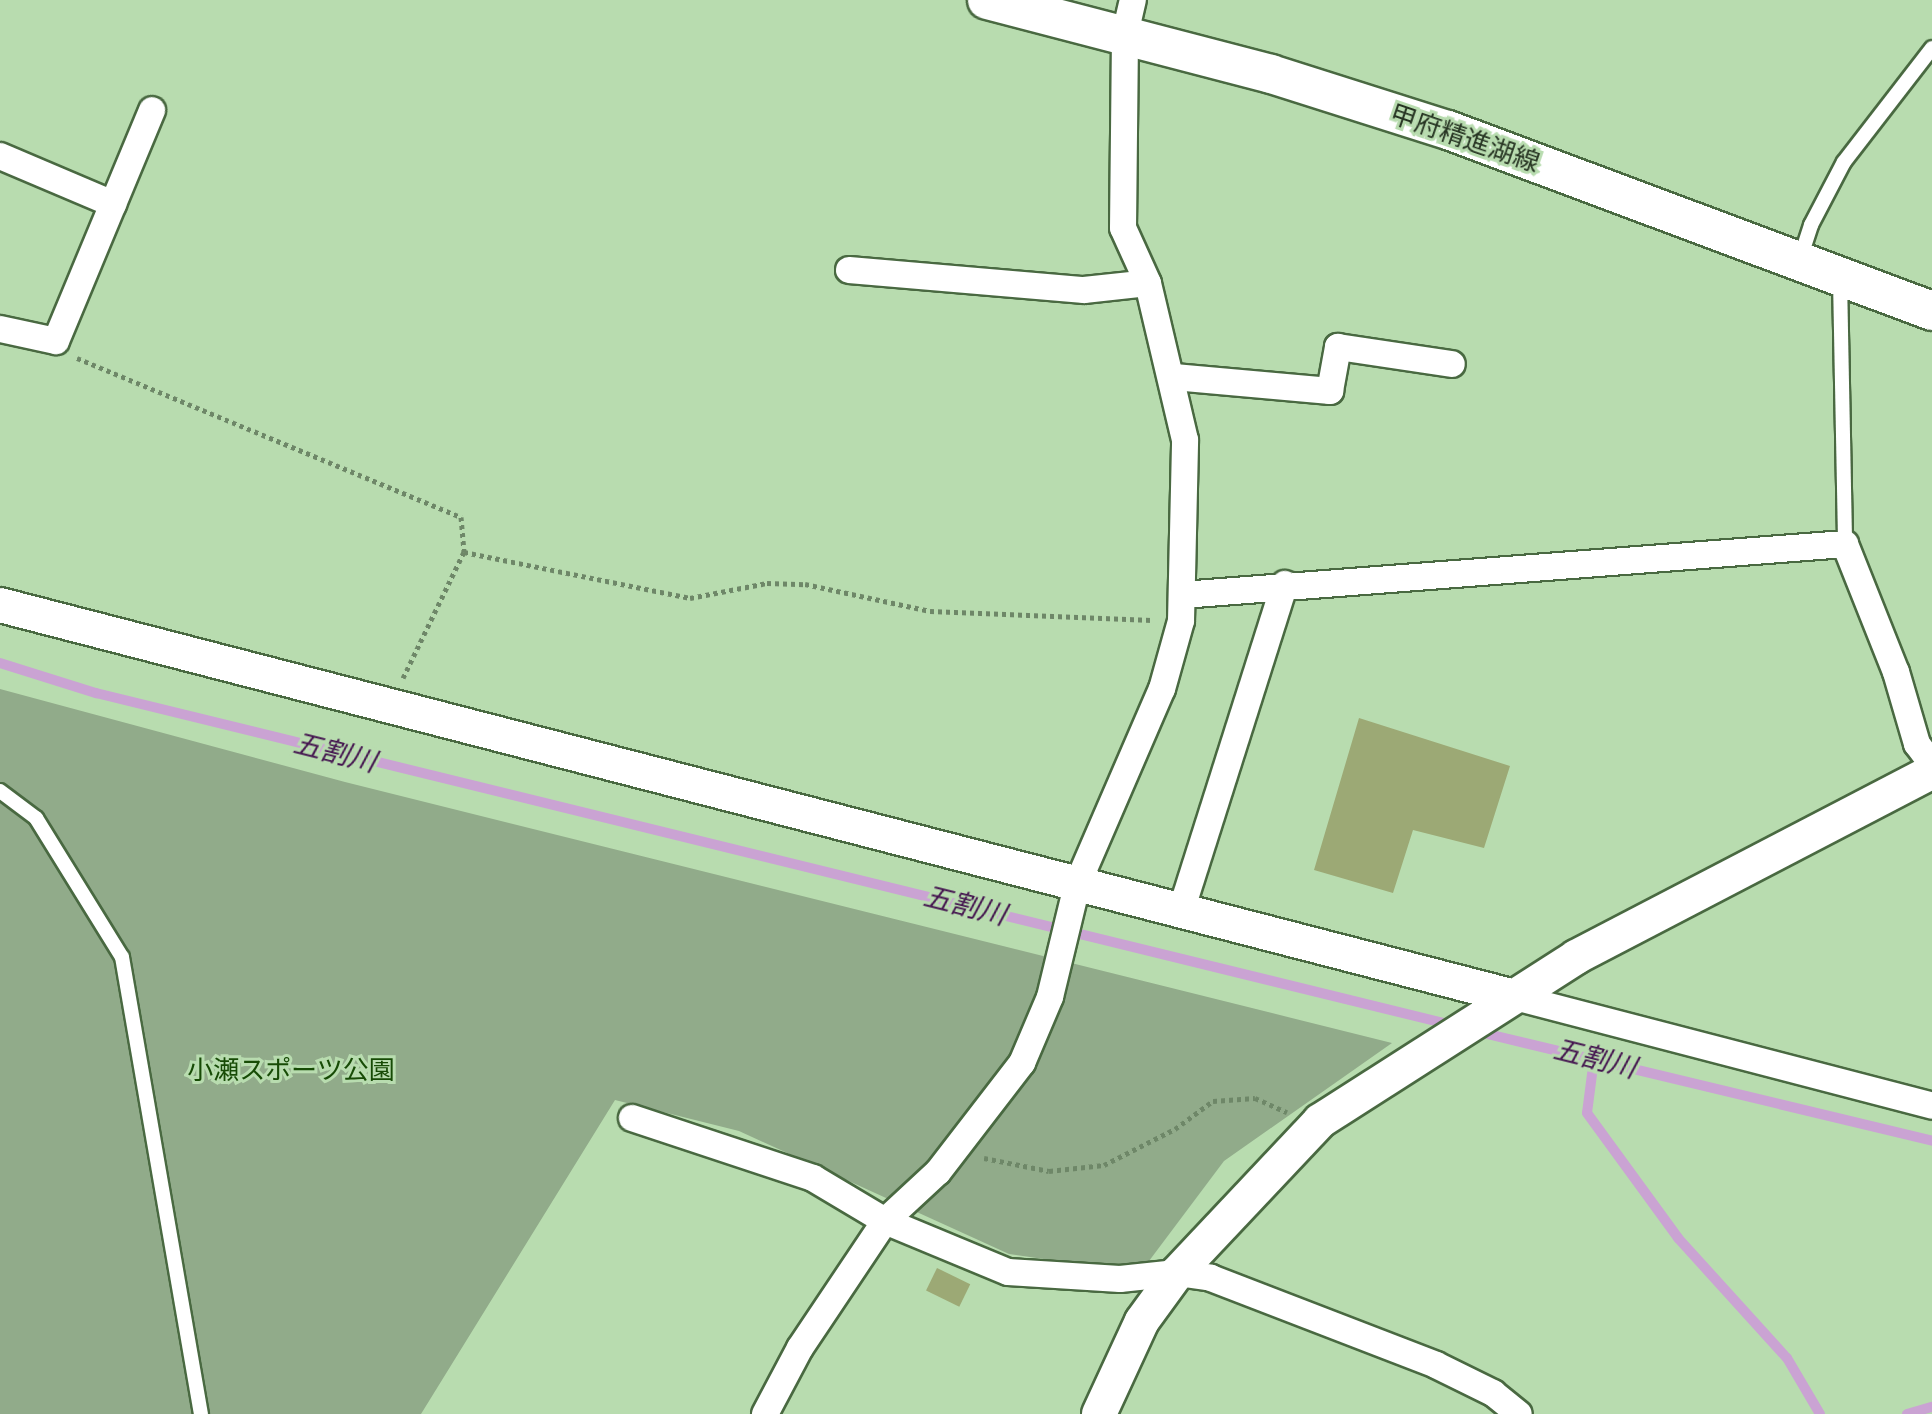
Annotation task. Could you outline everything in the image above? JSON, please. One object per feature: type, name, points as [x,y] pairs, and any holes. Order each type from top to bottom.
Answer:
[{"type":"main road","name":"甲府精進湖線","points":[[987,0],[1129,17],[1448,130],[1800,259],[1932,311]]},
{"type":"street","points":[[765,1414],[800,1348],[885,1221],[938,1172],[1022,1063],[1050,997],[1074,894],[1162,689],[1181,621],[1185,440],[1174,377],[1148,283],[1123,228],[1129,17]]},
{"type":"street","points":[[0,329],[56,341],[152,110]]},
{"type":"street","points":[[0,156],[113,204]]},
{"type":"street","points":[[849,270],[1084,290],[1148,283]]},
{"type":"street","points":[[1174,377],[1330,391],[1338,347],[1452,364]]},
{"type":"street","points":[[1182,595],[1285,584],[1845,544],[1896,672],[1917,744],[1932,764]]},
{"type":"street","points":[[1182,908],[1285,584]]},
{"type":"street","points":[[0,605],[391,703],[1074,894],[1182,908],[1500,1003],[1932,1106]]},
{"type":"street","points":[[1099,1414],[1142,1321],[1177,1273],[1312,1129],[1500,1003],[1932,772]]},
{"type":"street","points":[[632,1118],[813,1178],[885,1221],[1008,1272],[1120,1279],[1177,1273],[1211,1278],[1436,1365],[1493,1393],[1519,1414]]},
{"type":"lane","points":[[1800,259],[1811,225],[1844,162],[1932,48]]},
{"type":"lane","points":[[1841,275],[1836,295],[1845,544]]},
{"type":"lane","points":[[0,791],[36,818],[122,957],[201,1414]]},
{"type":"path","points":[[56,341],[69,355],[461,517],[464,552],[391,703]]},
{"type":"path","points":[[464,552],[690,598],[767,583],[805,584],[930,611],[1181,621]]},
{"type":"path","points":[[959,1144],[991,1162],[1049,1171],[1104,1165],[1175,1129],[1213,1101],[1255,1098],[1312,1129]]},
{"type":"green space","name":"小瀬スポーツ公園","points":[[0,689],[345,782],[1392,1043],[1224,1161],[1140,1273],[1009,1254],[739,1131],[615,1100],[421,1414],[0,1414]]},
{"type":"building","points":[[1359,718],[1510,766],[1484,848],[1413,830],[1393,893],[1314,870]]},
{"type":"building","points":[[937,1268],[970,1284],[959,1307],[926,1290]]},
{"type":"waterway","name":"五割川","points":[[0,663],[96,693],[1456,1026]]},
{"type":"waterway","name":"五割川","points":[[1475,1031],[1932,1141]]},
{"type":"waterway","points":[[1594,1059],[1587,1113],[1678,1238],[1787,1358],[1820,1414]]},
{"type":"waterway","points":[[1907,1414],[1932,1407]]}]
